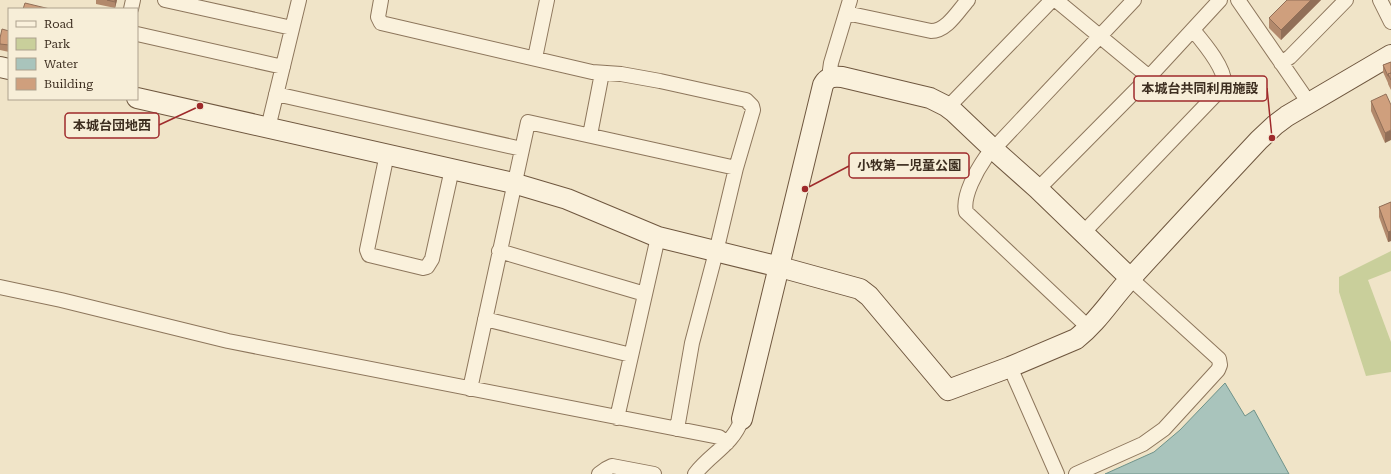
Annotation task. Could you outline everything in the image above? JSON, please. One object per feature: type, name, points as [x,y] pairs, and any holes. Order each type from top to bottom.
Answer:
[{"type":"street","points":[[165,0],[292,28]]},
{"type":"street","points":[[268,128],[299,0]]},
{"type":"street","points":[[381,0],[378,17],[381,24],[592,72],[621,74],[746,100],[752,106],[753,110],[736,168],[692,343],[678,429]]},
{"type":"street","points":[[535,58],[547,0]]},
{"type":"street","points":[[832,77],[830,70],[831,63],[848,6],[931,31],[936,31],[946,25],[968,0]]},
{"type":"street","points":[[949,108],[954,101],[1052,0]]},
{"type":"street","points":[[1056,0],[1149,77]]},
{"type":"street","points":[[1089,328],[966,212],[965,200],[981,164],[993,149],[1101,37],[1134,0]]},
{"type":"street","points":[[1038,189],[1149,77],[1220,0]]},
{"type":"street","points":[[1238,0],[1309,103]]},
{"type":"street","points":[[1281,63],[1290,57],[1346,0]]},
{"type":"street","points":[[1380,0],[1391,22]]},
{"type":"street","points":[[1083,233],[1224,86],[1224,77],[1221,70],[1193,30]]},
{"type":"street","points":[[138,34],[283,67]]},
{"type":"street","points":[[138,98],[513,183],[567,199],[658,237],[780,267],[860,289],[869,296],[948,390],[1010,367],[1076,339],[1089,328],[1130,278],[1259,140],[1275,125],[1309,103],[1391,55]]},
{"type":"street","points":[[590,136],[602,73]]},
{"type":"street","points":[[696,474],[706,462],[732,439],[739,428],[780,267],[823,85],[832,77],[842,77],[930,98],[949,108],[1038,189],[1130,278],[1219,359],[1220,365],[1218,370],[1164,429],[1143,444],[1076,474]]},
{"type":"street","points":[[276,94],[522,149]]},
{"type":"street","points":[[470,389],[513,183],[528,122],[736,168]]},
{"type":"street","points":[[387,154],[367,250],[369,255],[423,268],[427,267],[432,259],[452,169]]},
{"type":"street","points":[[617,418],[658,237]]},
{"type":"street","points":[[499,251],[645,294]]},
{"type":"street","points":[[0,287],[61,300],[228,341],[719,437],[727,443]]},
{"type":"street","points":[[485,319],[631,355]]},
{"type":"street","points":[[1010,367],[1057,474]]},
{"type":"street","points":[[599,474],[612,466],[654,474]]},
{"type":"green space","points":[[1391,251],[1391,271],[1368,280],[1391,342],[1391,372],[1366,376],[1339,292],[1339,277]]},
{"type":"water","points":[[1225,383],[1245,416],[1254,410],[1289,474],[1105,474],[1154,452],[1180,430]]},
{"type":"building","points":[[1287,0],[1311,0],[1281,30],[1269,18]]},
{"type":"building","points":[[25,3],[46,8],[23,8]]},
{"type":"building","points":[[2,29],[8,31],[8,45],[0,44]]},
{"type":"building","points":[[1391,62],[1391,73],[1388,74],[1388,76],[1383,65]]},
{"type":"building","points":[[1391,73],[1391,80],[1388,74]]},
{"type":"building","points":[[1386,94],[1391,105],[1391,130],[1385,133],[1371,101]]},
{"type":"building","points":[[1391,202],[1391,231],[1388,232],[1379,207]]},
{"type":"place","name":"本城台団地西","points":[[200,106]]},
{"type":"place","name":"本城台共同利用施設","points":[[1272,138]]},
{"type":"place","name":"小牧第一児童公園","points":[[805,189]]}]
